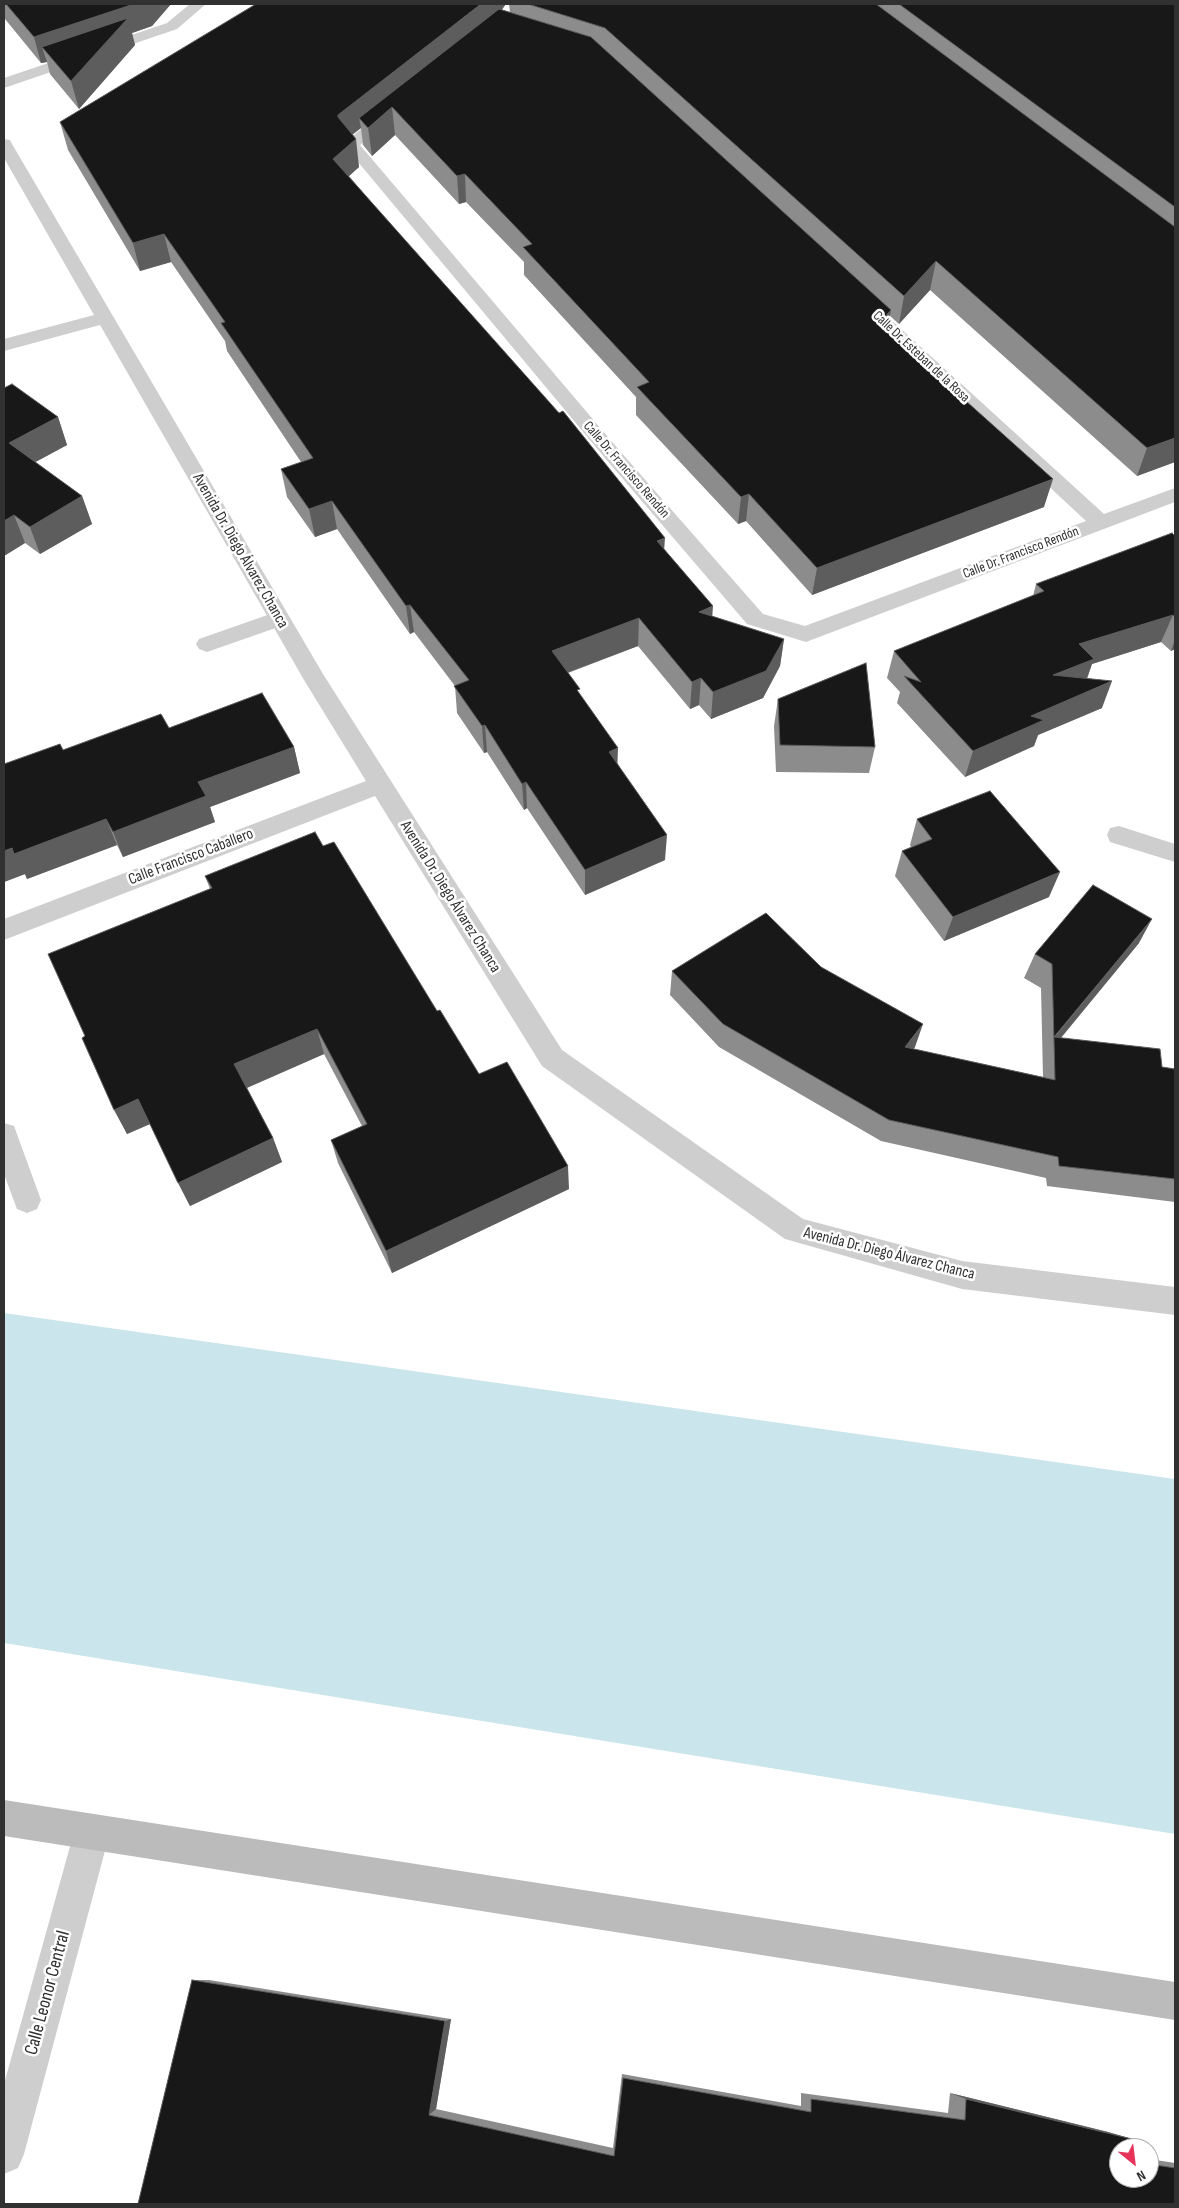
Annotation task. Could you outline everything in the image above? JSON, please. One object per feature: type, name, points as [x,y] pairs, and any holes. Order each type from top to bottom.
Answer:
[{"type":"street","points":[[4,83],[172,26],[199,4]]},
{"type":"street","name":"Calle Dr. Francisco Rendón","points":[[405,102],[350,144],[612,454],[755,619],[806,634],[1175,495]]},
{"type":"street","name":"Avenida Dr. Diego Álvarez Chanca","points":[[4,144],[279,619],[379,785],[552,1058],[795,1230],[962,1275],[1175,1301]]},
{"type":"street","name":"Calle Dr. Esteban de la Rosa","points":[[846,288],[1101,523]]},
{"type":"street","points":[[4,345],[105,318]]},
{"type":"street","points":[[207,644],[279,619]]},
{"type":"street","name":"Calle Francisco Caballero","points":[[4,930],[379,785]]},
{"type":"street","points":[[1120,835],[1175,853]]},
{"type":"street","points":[[4,1135],[27,1200]]},
{"type":"street","points":[[4,1818],[1175,2001]]},
{"type":"street","name":"Calle Leonor Central","points":[[4,2154],[92,1832]]},
{"type":"water","points":[[4,1313],[1175,1479],[1175,1834],[4,1643]]},
{"type":"building","points":[[6,4],[134,4],[34,37]]},
{"type":"building","points":[[256,4],[481,4],[338,115],[356,139],[333,159],[559,413],[563,411],[665,538],[657,541],[713,606],[699,612],[784,639],[766,671],[713,692],[701,678],[692,682],[639,618],[552,651],[580,689],[577,690],[618,748],[609,752],[667,835],[585,870],[526,782],[522,784],[485,725],[482,726],[454,686],[469,680],[410,605],[406,606],[332,501],[309,509],[281,469],[313,458],[221,323],[225,322],[164,234],[133,243],[60,122]]},
{"type":"building","points":[[528,4],[876,4],[1175,227],[1175,438],[1147,448],[936,261],[904,296],[605,28]]},
{"type":"building","points":[[899,4],[1175,4],[1175,207]]},
{"type":"building","points":[[499,9],[591,37],[891,310],[879,323],[1053,479],[817,568],[749,494],[741,497],[637,387],[649,382],[523,247],[532,244],[465,174],[457,176],[392,107],[368,128],[359,118]]},
{"type":"building","points":[[128,18],[71,81],[42,47]]},
{"type":"building","points":[[12,384],[58,417],[9,443],[82,496],[30,527],[14,515],[4,521],[4,388]]},
{"type":"building","points":[[1172,533],[1175,536],[1175,617],[1173,615],[1079,644],[1094,659],[1053,675],[1112,681],[1031,716],[1044,720],[973,751],[904,676],[921,682],[894,651],[1044,591],[1036,584]]},
{"type":"building","points":[[866,663],[875,747],[780,745],[778,699]]},
{"type":"building","points":[[262,693],[294,747],[198,782],[206,796],[113,832],[106,819],[14,854],[12,848],[4,851],[4,764],[60,744],[63,750],[161,714],[169,728]]},
{"type":"building","points":[[990,791],[1060,872],[953,917],[902,851],[932,839],[917,819]]},
{"type":"building","points":[[315,832],[323,846],[334,842],[437,1011],[440,1010],[479,1074],[507,1062],[568,1166],[386,1251],[331,1140],[367,1124],[317,1029],[234,1064],[273,1138],[178,1183],[138,1099],[114,1110],[82,1038],[85,1036],[48,954],[212,888],[205,876]]},
{"type":"building","points":[[1093,885],[1152,919],[1054,1037],[1160,1049],[1162,1067],[1175,1069],[1175,1179],[1059,1166],[1058,1157],[889,1120],[723,1024],[672,971],[766,913],[821,967],[923,1024],[905,1047],[1055,1080],[1052,964],[1035,954]]},
{"type":"building","points":[[192,1980],[445,2021],[429,2115],[614,2156],[623,2078],[811,2112],[811,2099],[965,2120],[966,2099],[1128,2138],[1109,2138],[1109,2188],[1159,2188],[1159,2166],[1175,2168],[1175,2204],[138,2204]]}]
